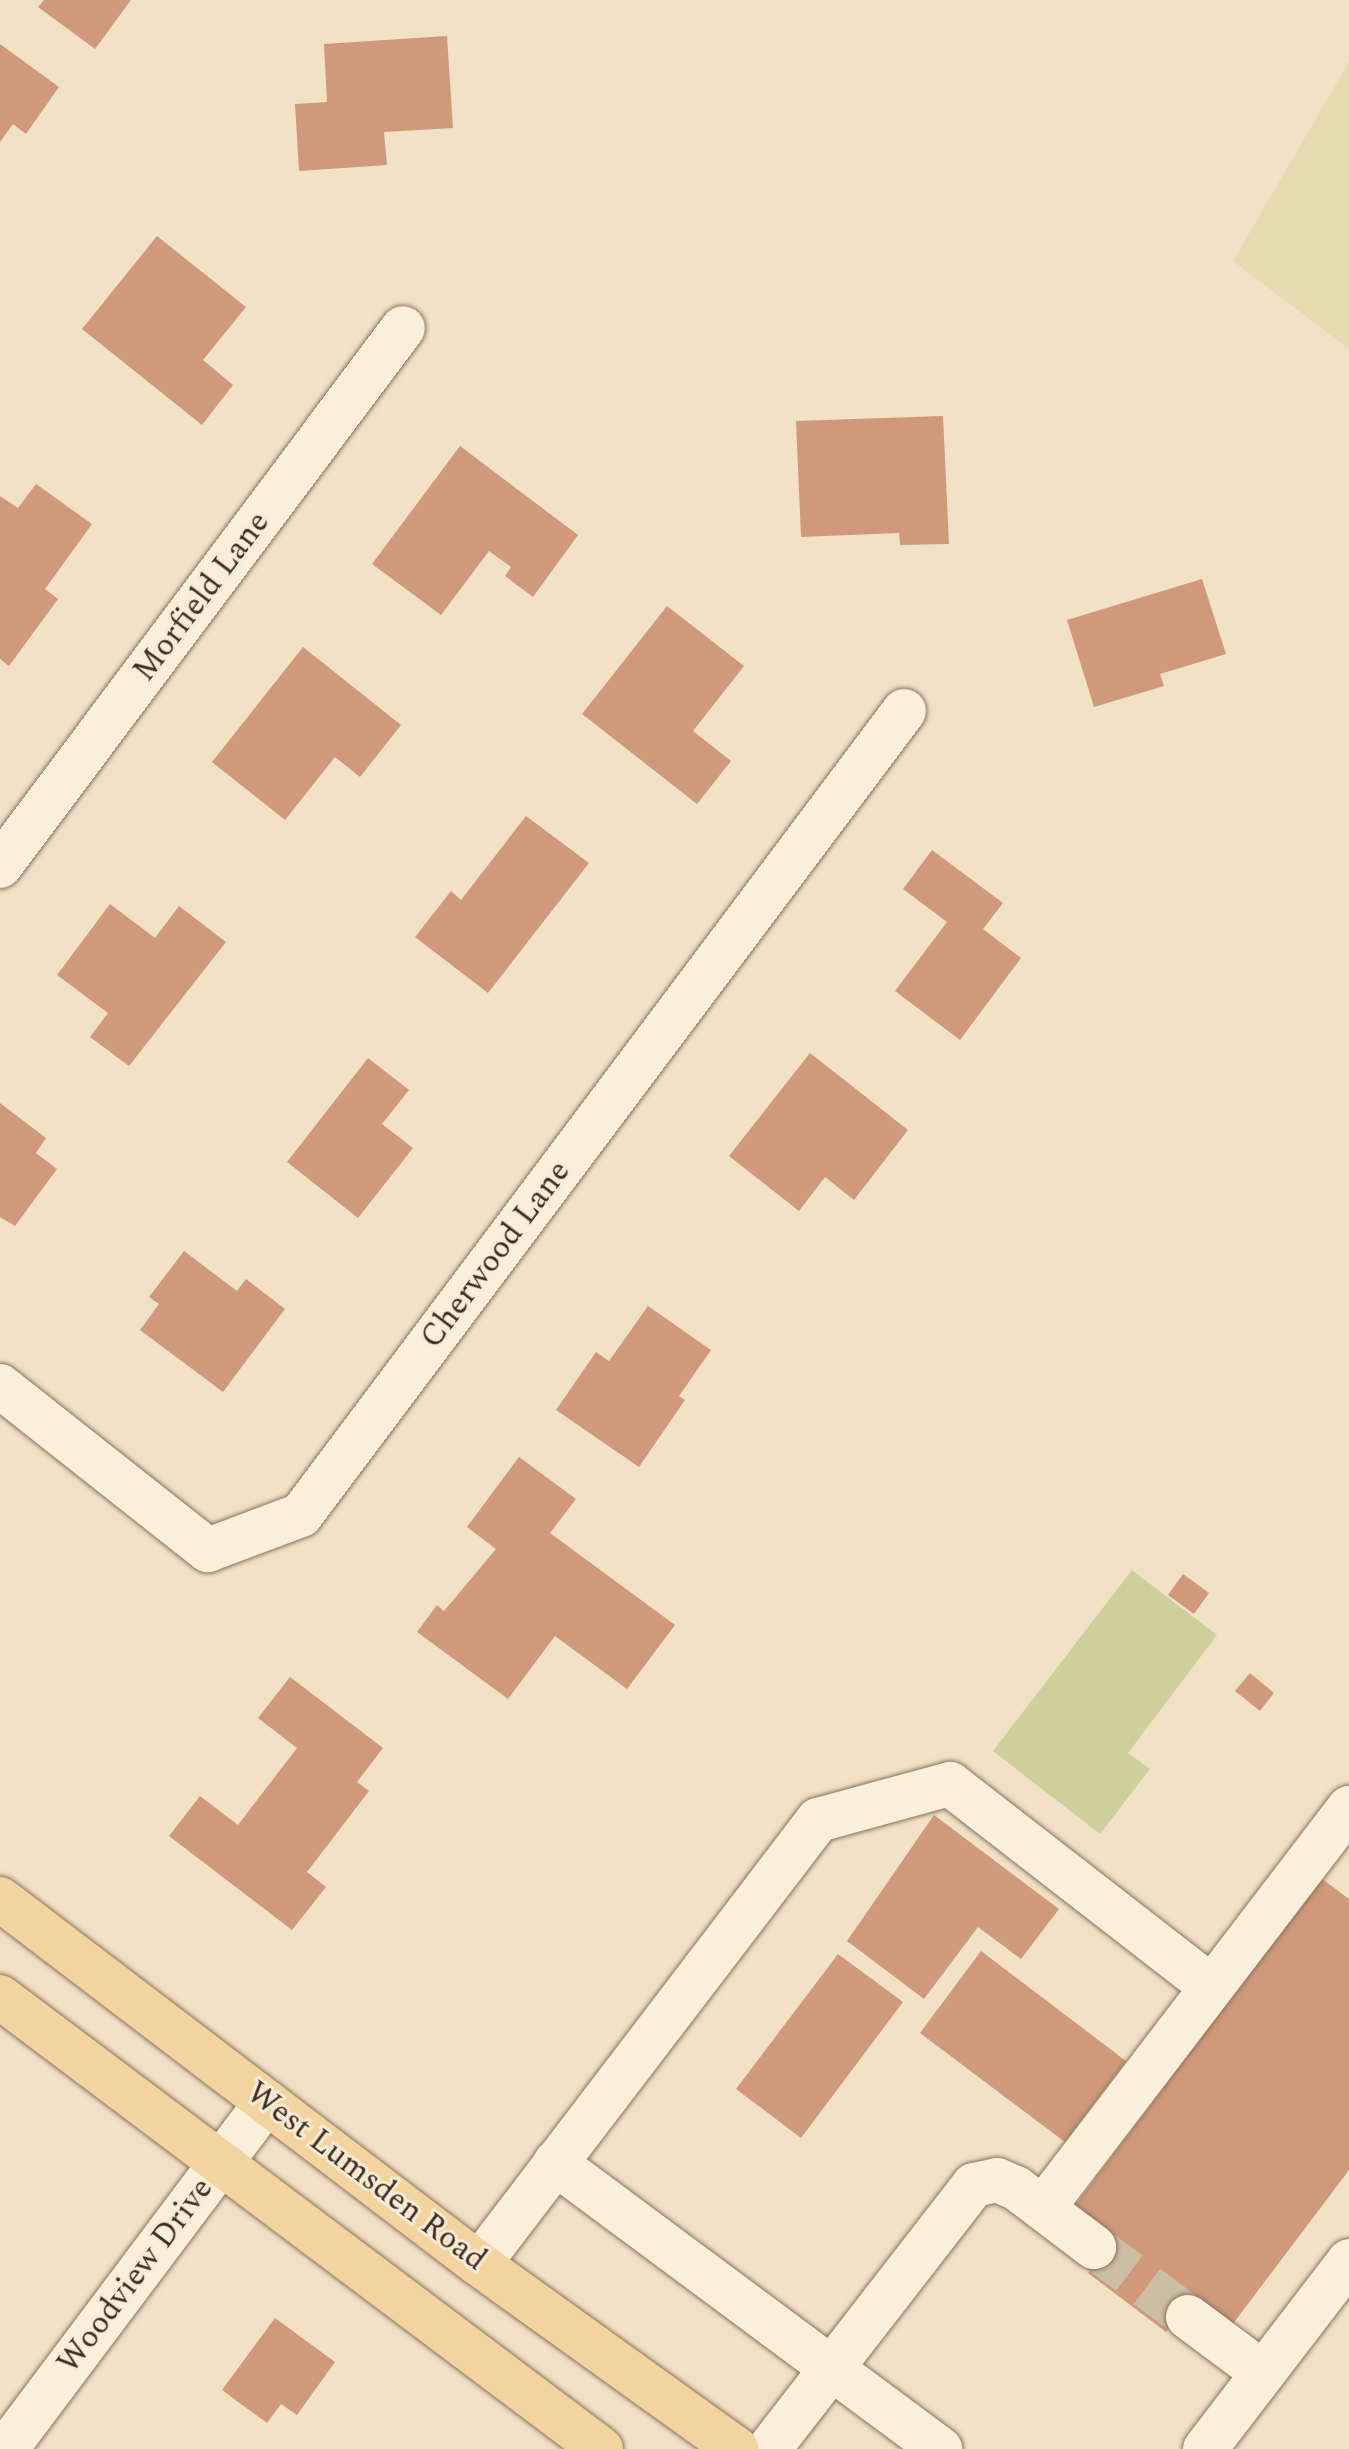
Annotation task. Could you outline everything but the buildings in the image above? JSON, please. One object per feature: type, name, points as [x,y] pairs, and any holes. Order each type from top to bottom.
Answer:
[{"type":"main road","name":"West Lumsden Road","points":[[0,1899],[479,2264],[736,2449]]},
{"type":"main road","points":[[0,1997],[601,2449]]},
{"type":"street","name":"Morfield Lane","points":[[0,866],[403,328]]},
{"type":"street","name":"Cherwood Lane","points":[[2,1393],[208,1550],[301,1515],[904,711]]},
{"type":"street","points":[[479,2264],[818,1820],[950,1784],[1212,1987]]},
{"type":"street","points":[[1043,2208],[1349,1808]]},
{"type":"street","name":"Woodview Drive","points":[[6,2449],[267,2102]]},
{"type":"street","points":[[555,2163],[830,2371],[940,2449]]},
{"type":"street","points":[[769,2449],[974,2185],[997,2180],[1043,2208],[1094,2247]]},
{"type":"street","points":[[1205,2449],[1349,2261]]},
{"type":"street","points":[[1188,2317],[1263,2373]]},
{"type":"shaded area","points":[[1349,62],[1349,349],[1233,261]]},
{"type":"green space","points":[[1132,1570],[1217,1635],[1128,1753],[1150,1769],[1100,1834],[993,1751]]},
{"type":"tunnel","points":[[1094,2247],[1188,2317]]}]
